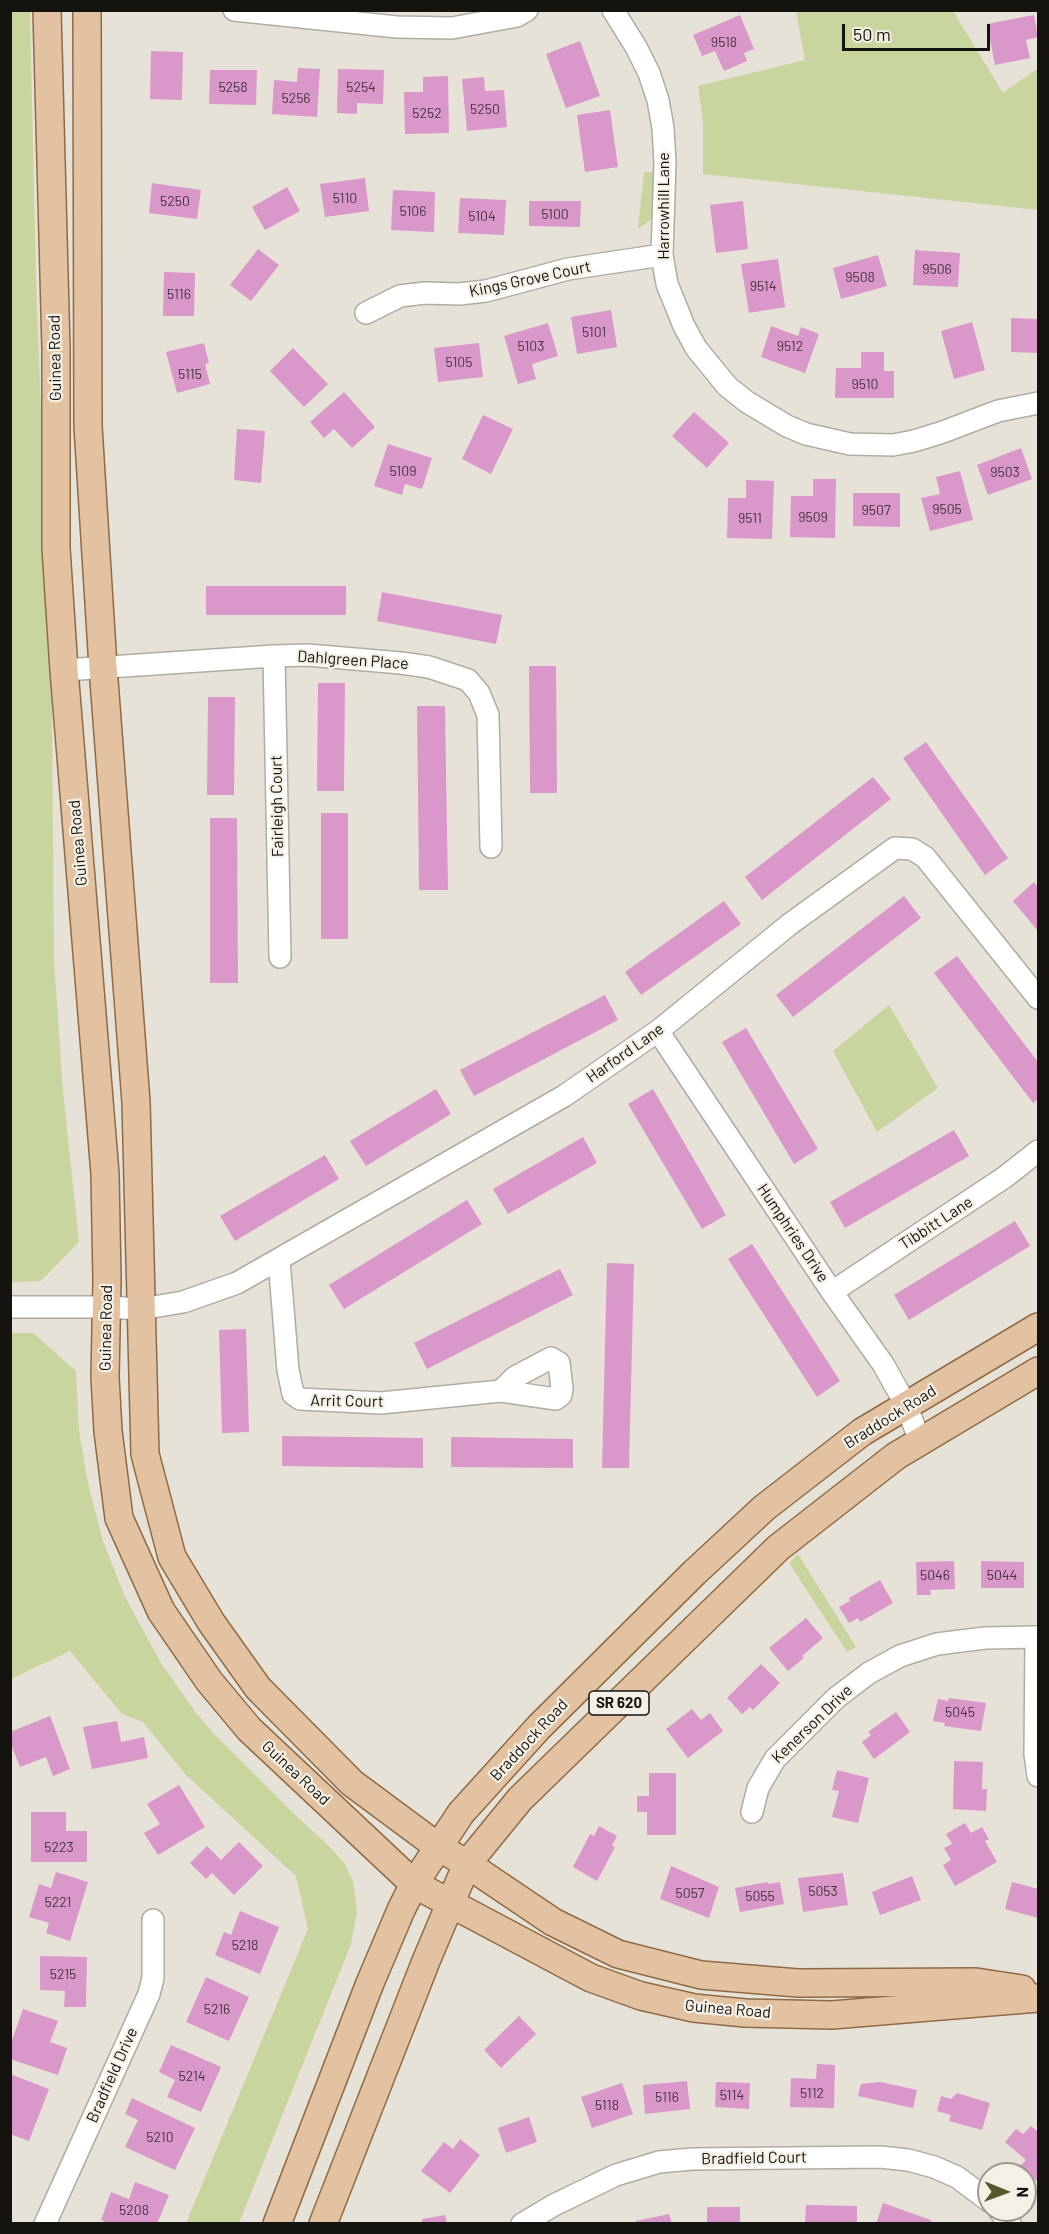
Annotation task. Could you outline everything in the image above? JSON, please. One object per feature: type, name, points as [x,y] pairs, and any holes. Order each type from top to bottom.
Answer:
[{"type":"main road","name":"Guinea Road","points":[[47,10],[56,350],[56,548],[106,1186],[105,1377],[108,1431],[118,1518],[161,1611],[209,1681],[249,1729],[414,1884],[591,1978],[641,1996],[694,2008],[745,2013],[832,2015],[1038,1998]]},
{"type":"main road","name":"Guinea Road","points":[[87,10],[88,426],[103,667],[136,1102],[145,1454],[172,1557],[211,1622],[258,1688],[352,1784],[437,1846],[553,1922],[618,1954],[701,1975],[798,1983],[976,1982],[1038,1991]]},
{"type":"main road","name":"Braddock Road","points":[[277,2223],[370,1983],[414,1884],[461,1813],[539,1727],[764,1508],[843,1445],[1038,1327]]},
{"type":"main road","name":"Braddock Road","points":[[322,2223],[467,1864],[519,1799],[778,1548],[896,1456],[1038,1371]]},
{"type":"street","points":[[234,10],[397,27],[452,28],[517,16],[527,10]]},
{"type":"street","name":"Harrowhill Lane","points":[[613,10],[636,47],[649,73],[658,100],[663,128],[665,162],[662,255],[667,284],[680,318],[696,348],[728,386],[747,402],[787,426],[806,434],[850,444],[893,445],[943,432],[1014,406],[1038,403]]},
{"type":"street","name":"Kings Grove Court","points":[[366,313],[400,296],[486,291],[568,269],[662,255]]},
{"type":"street","name":"Dahlgreen Place","points":[[64,670],[308,655],[429,667],[468,680],[479,693],[488,716],[491,848]]},
{"type":"street","name":"Fairleigh Court","points":[[274,656],[280,957]]},
{"type":"street","name":"Harford Lane","points":[[10,1307],[141,1309],[183,1302],[237,1283],[564,1096],[658,1030],[790,924],[895,848],[912,849],[925,857],[1038,998]]},
{"type":"street","name":"Humphries Drive","points":[[658,1030],[832,1292],[883,1364],[906,1405],[920,1441]]},
{"type":"street","name":"Tibbitt Lane","points":[[832,1292],[1005,1177],[1038,1151]]},
{"type":"street","name":"Arrit Court","points":[[279,1260],[288,1370],[293,1394],[300,1399],[381,1403],[501,1391]]},
{"type":"street","points":[[1037,1637],[1035,1754],[1038,1776]]},
{"type":"street","name":"Kenerson Drive","points":[[752,1812],[758,1788],[775,1759],[836,1698],[869,1673],[900,1656],[937,1644],[985,1638],[1037,1637]]},
{"type":"street","name":"Bradfield Drive","points":[[45,2223],[149,1995],[153,1978],[153,1920]]},
{"type":"street","name":"Bradfield Court","points":[[522,2223],[615,2175],[659,2162],[692,2159],[880,2157],[908,2160],[934,2167],[957,2177],[977,2191]]},
{"type":"green space","points":[[10,11],[30,11],[36,277],[52,713],[54,961],[63,1091],[79,1242],[41,1281],[11,1282]]},
{"type":"green space","points":[[796,11],[953,11],[1003,93],[1038,68],[1038,210],[703,174],[703,122],[698,86],[805,60]]},
{"type":"green space","points":[[644,172],[660,173],[656,210],[650,220],[638,229]]},
{"type":"green space","points":[[889,1005],[938,1088],[877,1132],[833,1051]]},
{"type":"green space","points":[[11,1333],[33,1333],[76,1371],[79,1431],[88,1483],[103,1541],[125,1597],[161,1663],[197,1714],[215,1735],[331,1848],[344,1863],[353,1881],[357,1912],[351,1944],[239,2223],[186,2223],[308,1929],[296,1876],[185,1774],[143,1722],[122,1714],[70,1651],[11,1679]]},
{"type":"green space","points":[[798,1554],[856,1647],[847,1652],[789,1563]]},
{"type":"building","points":[[740,15],[754,49],[744,53],[747,61],[724,71],[715,51],[702,56],[693,35]]},
{"type":"building","points":[[1034,15],[1038,37],[1026,40],[1030,58],[995,65],[987,24]]},
{"type":"building","points":[[580,41],[600,96],[566,108],[546,54]]},
{"type":"building","points":[[151,51],[183,52],[182,100],[150,99]]},
{"type":"building","points":[[298,68],[320,69],[317,117],[272,114],[274,80],[297,82]]},
{"type":"building","points":[[338,69],[384,70],[383,104],[357,103],[357,114],[337,113]]},
{"type":"building","points":[[210,70],[257,70],[256,105],[209,104]]},
{"type":"building","points":[[448,76],[449,133],[405,134],[404,92],[423,92],[423,77]]},
{"type":"building","points":[[484,77],[485,91],[504,90],[507,127],[467,131],[462,79]]},
{"type":"building","points":[[610,110],[618,167],[585,172],[577,115]]},
{"type":"building","points":[[365,178],[369,211],[325,217],[320,184]]},
{"type":"building","points":[[152,183],[201,190],[197,219],[149,213]]},
{"type":"building","points":[[287,187],[300,211],[265,230],[252,207]]},
{"type":"building","points":[[393,190],[435,192],[434,232],[391,230]]},
{"type":"building","points":[[460,198],[506,200],[504,235],[458,233]]},
{"type":"building","points":[[529,201],[581,201],[580,227],[529,226]]},
{"type":"building","points":[[743,201],[748,249],[716,253],[710,205]]},
{"type":"building","points":[[258,249],[279,265],[251,301],[230,285]]},
{"type":"building","points":[[915,250],[960,253],[958,287],[913,285]]},
{"type":"building","points":[[878,255],[887,286],[841,299],[833,268]]},
{"type":"building","points":[[778,259],[785,307],[749,313],[741,264]]},
{"type":"building","points":[[164,272],[195,273],[194,316],[163,316]]},
{"type":"building","points":[[611,310],[617,347],[577,354],[571,317]]},
{"type":"building","points":[[1011,318],[1038,319],[1038,353],[1011,352]]},
{"type":"building","points":[[972,322],[985,370],[954,379],[941,331]]},
{"type":"building","points":[[548,323],[558,356],[532,364],[536,379],[518,384],[504,336]]},
{"type":"building","points":[[771,326],[798,336],[801,327],[819,334],[805,373],[761,357]]},
{"type":"building","points":[[204,343],[209,363],[205,364],[210,384],[177,393],[166,352]]},
{"type":"building","points":[[479,343],[483,377],[438,382],[434,348]]},
{"type":"building","points":[[293,348],[328,384],[304,407],[270,371]]},
{"type":"building","points":[[861,352],[884,352],[884,371],[894,371],[894,398],[835,398],[836,368],[861,368]]},
{"type":"building","points":[[344,392],[375,427],[352,448],[334,429],[324,438],[310,422]]},
{"type":"building","points":[[694,412],[729,443],[707,468],[672,436]]},
{"type":"building","points":[[483,415],[513,429],[491,474],[462,459]]},
{"type":"building","points":[[237,429],[265,431],[261,483],[234,480]]},
{"type":"building","points":[[388,444],[432,458],[422,489],[405,484],[402,495],[374,486]]},
{"type":"building","points":[[1021,448],[1032,479],[988,495],[977,465]]},
{"type":"building","points":[[960,471],[973,520],[930,531],[921,498],[940,494],[936,477]]},
{"type":"building","points":[[813,479],[836,479],[835,538],[790,537],[791,496],[813,496]]},
{"type":"building","points":[[746,480],[774,481],[772,539],[727,538],[728,498],[746,498]]},
{"type":"building","points":[[853,493],[900,493],[900,527],[853,526]]},
{"type":"building","points":[[206,586],[346,586],[346,615],[206,615]]},
{"type":"building","points":[[382,592],[502,615],[496,644],[377,621]]},
{"type":"building","points":[[529,666],[556,666],[557,793],[530,793]]},
{"type":"building","points":[[318,683],[345,683],[344,791],[317,791]]},
{"type":"building","points":[[208,697],[235,697],[234,795],[207,795]]},
{"type":"building","points":[[417,706],[445,706],[448,890],[419,890]]},
{"type":"building","points":[[926,742],[1008,858],[985,875],[903,758]]},
{"type":"building","points":[[873,777],[891,799],[762,900],[745,877]]},
{"type":"building","points":[[321,813],[348,813],[348,939],[321,939]]},
{"type":"building","points":[[210,818],[237,818],[238,983],[210,983]]},
{"type":"building","points":[[1034,882],[1038,887],[1038,931],[1013,901]]},
{"type":"building","points":[[904,896],[921,918],[793,1017],[776,995]]},
{"type":"building","points":[[724,901],[741,924],[641,995],[625,972]]},
{"type":"building","points":[[957,956],[1038,1062],[1038,1099],[1033,1103],[934,973]]},
{"type":"building","points":[[605,995],[618,1020],[474,1096],[460,1070]]},
{"type":"building","points":[[746,1028],[818,1149],[794,1164],[722,1042]]},
{"type":"building","points":[[436,1089],[451,1114],[366,1166],[350,1141]]},
{"type":"building","points":[[653,1089],[726,1215],[702,1229],[628,1104]]},
{"type":"building","points":[[954,1130],[969,1156],[845,1228],[830,1202]]},
{"type":"building","points":[[583,1137],[597,1163],[508,1214],[493,1189]]},
{"type":"building","points":[[325,1155],[339,1179],[235,1241],[220,1216]]},
{"type":"building","points":[[467,1200],[482,1224],[344,1309],[329,1285]]},
{"type":"building","points":[[1015,1221],[1030,1246],[909,1320],[894,1295]]},
{"type":"building","points":[[752,1244],[840,1381],[817,1397],[728,1259]]},
{"type":"building","points":[[607,1263],[634,1264],[629,1468],[602,1468]]},
{"type":"building","points":[[560,1269],[573,1295],[427,1369],[414,1343]]},
{"type":"building","points":[[246,1329],[249,1432],[222,1433],[219,1330]]},
{"type":"building","points":[[282,1436],[423,1438],[423,1468],[282,1466]]},
{"type":"building","points":[[451,1437],[573,1439],[573,1468],[451,1467]]},
{"type":"building","points":[[954,1561],[955,1589],[930,1590],[931,1595],[917,1595],[916,1562]]},
{"type":"building","points":[[981,1561],[1024,1562],[1024,1588],[981,1588]]},
{"type":"building","points":[[880,1580],[893,1603],[860,1622],[858,1618],[849,1623],[839,1607],[850,1601],[849,1598]]},
{"type":"building","points":[[806,1618],[823,1638],[788,1671],[769,1648]]},
{"type":"building","points":[[761,1664],[780,1683],[753,1710],[750,1707],[742,1714],[727,1698]]},
{"type":"building","points":[[949,1698],[986,1703],[981,1731],[944,1726],[945,1723],[933,1721],[938,1699],[948,1701]]},
{"type":"building","points":[[692,1709],[701,1720],[710,1713],[723,1731],[688,1758],[666,1729]]},
{"type":"building","points":[[896,1712],[910,1732],[874,1759],[862,1742],[871,1735],[868,1732]]},
{"type":"building","points":[[50,1716],[70,1769],[53,1776],[46,1757],[20,1767],[10,1742],[10,1732]]},
{"type":"building","points":[[117,1721],[121,1742],[144,1737],[148,1758],[92,1769],[83,1727]]},
{"type":"building","points":[[954,1761],[983,1762],[982,1789],[987,1789],[986,1811],[953,1809]]},
{"type":"building","points":[[837,1770],[869,1778],[858,1823],[832,1817],[839,1791],[832,1790]]},
{"type":"building","points":[[649,1773],[676,1773],[676,1835],[647,1835],[647,1812],[637,1812],[637,1796],[649,1796]]},
{"type":"building","points":[[179,1785],[205,1827],[158,1855],[144,1833],[160,1824],[147,1804]]},
{"type":"building","points":[[31,1812],[66,1812],[66,1831],[87,1831],[87,1862],[31,1862]]},
{"type":"building","points":[[965,1823],[971,1833],[982,1827],[989,1839],[985,1841],[997,1862],[955,1886],[943,1865],[951,1860],[944,1848],[952,1844],[946,1834]]},
{"type":"building","points":[[599,1826],[617,1836],[612,1846],[615,1847],[597,1881],[573,1867],[590,1834],[594,1836]]},
{"type":"building","points":[[239,1842],[263,1866],[234,1895],[212,1873],[206,1879],[190,1863],[207,1846],[221,1860]]},
{"type":"building","points":[[671,1866],[719,1887],[709,1918],[660,1899]]},
{"type":"building","points":[[56,1872],[88,1882],[70,1941],[46,1933],[49,1923],[29,1917],[39,1884],[51,1888]]},
{"type":"building","points":[[843,1873],[848,1905],[803,1912],[798,1878]]},
{"type":"building","points":[[912,1876],[921,1900],[880,1915],[872,1892]]},
{"type":"building","points":[[768,1882],[768,1884],[780,1882],[784,1904],[740,1912],[735,1888]]},
{"type":"building","points":[[1012,1882],[1038,1889],[1038,1918],[1005,1909]]},
{"type":"building","points":[[240,1911],[279,1927],[260,1974],[215,1955],[224,1932],[231,1935]]},
{"type":"building","points":[[40,1956],[87,1957],[86,2007],[64,2007],[65,1991],[40,1990]]},
{"type":"building","points":[[206,1977],[249,1997],[229,2041],[186,2022]]},
{"type":"building","points":[[23,2009],[58,2021],[50,2042],[67,2048],[58,2075],[10,2059],[10,2046]]},
{"type":"building","points":[[519,2016],[536,2034],[501,2068],[484,2050]]},
{"type":"building","points":[[171,2045],[221,2067],[201,2112],[167,2097],[175,2080],[159,2072]]},
{"type":"building","points":[[817,2064],[835,2065],[834,2108],[790,2107],[791,2078],[816,2079]]},
{"type":"building","points":[[10,2074],[49,2089],[29,2141],[10,2134]]},
{"type":"building","points":[[687,2081],[690,2109],[645,2114],[643,2085]]},
{"type":"building","points":[[716,2082],[750,2083],[749,2109],[715,2107]]},
{"type":"building","points":[[880,2082],[917,2090],[913,2108],[858,2096],[861,2084]]},
{"type":"building","points":[[622,2083],[633,2114],[592,2128],[581,2097]]},
{"type":"building","points":[[957,2093],[990,2103],[982,2130],[949,2121],[951,2115],[937,2111],[941,2096],[951,2099]]},
{"type":"building","points":[[132,2098],[195,2128],[175,2170],[125,2147],[138,2120],[125,2114]]},
{"type":"building","points":[[529,2117],[537,2142],[506,2153],[498,2128]]},
{"type":"building","points":[[1031,2126],[1038,2132],[1038,2182],[1037,2162],[1024,2162],[1026,2160],[1005,2142],[1016,2129],[1023,2134]]},
{"type":"building","points":[[460,2139],[480,2155],[450,2193],[421,2171],[444,2142],[453,2149]]},
{"type":"building","points":[[135,2182],[169,2195],[157,2224],[109,2224],[101,2220],[111,2192],[129,2199]]},
{"type":"building","points":[[883,2203],[931,2220],[930,2224],[876,2224]]},
{"type":"building","points":[[806,2205],[857,2206],[857,2224],[805,2224]]},
{"type":"building","points":[[707,2207],[740,2207],[740,2224],[707,2224]]},
{"type":"building","points":[[669,2214],[672,2224],[637,2224],[636,2221]]},
{"type":"building","points":[[445,2215],[447,2224],[422,2224],[422,2219]]}]
